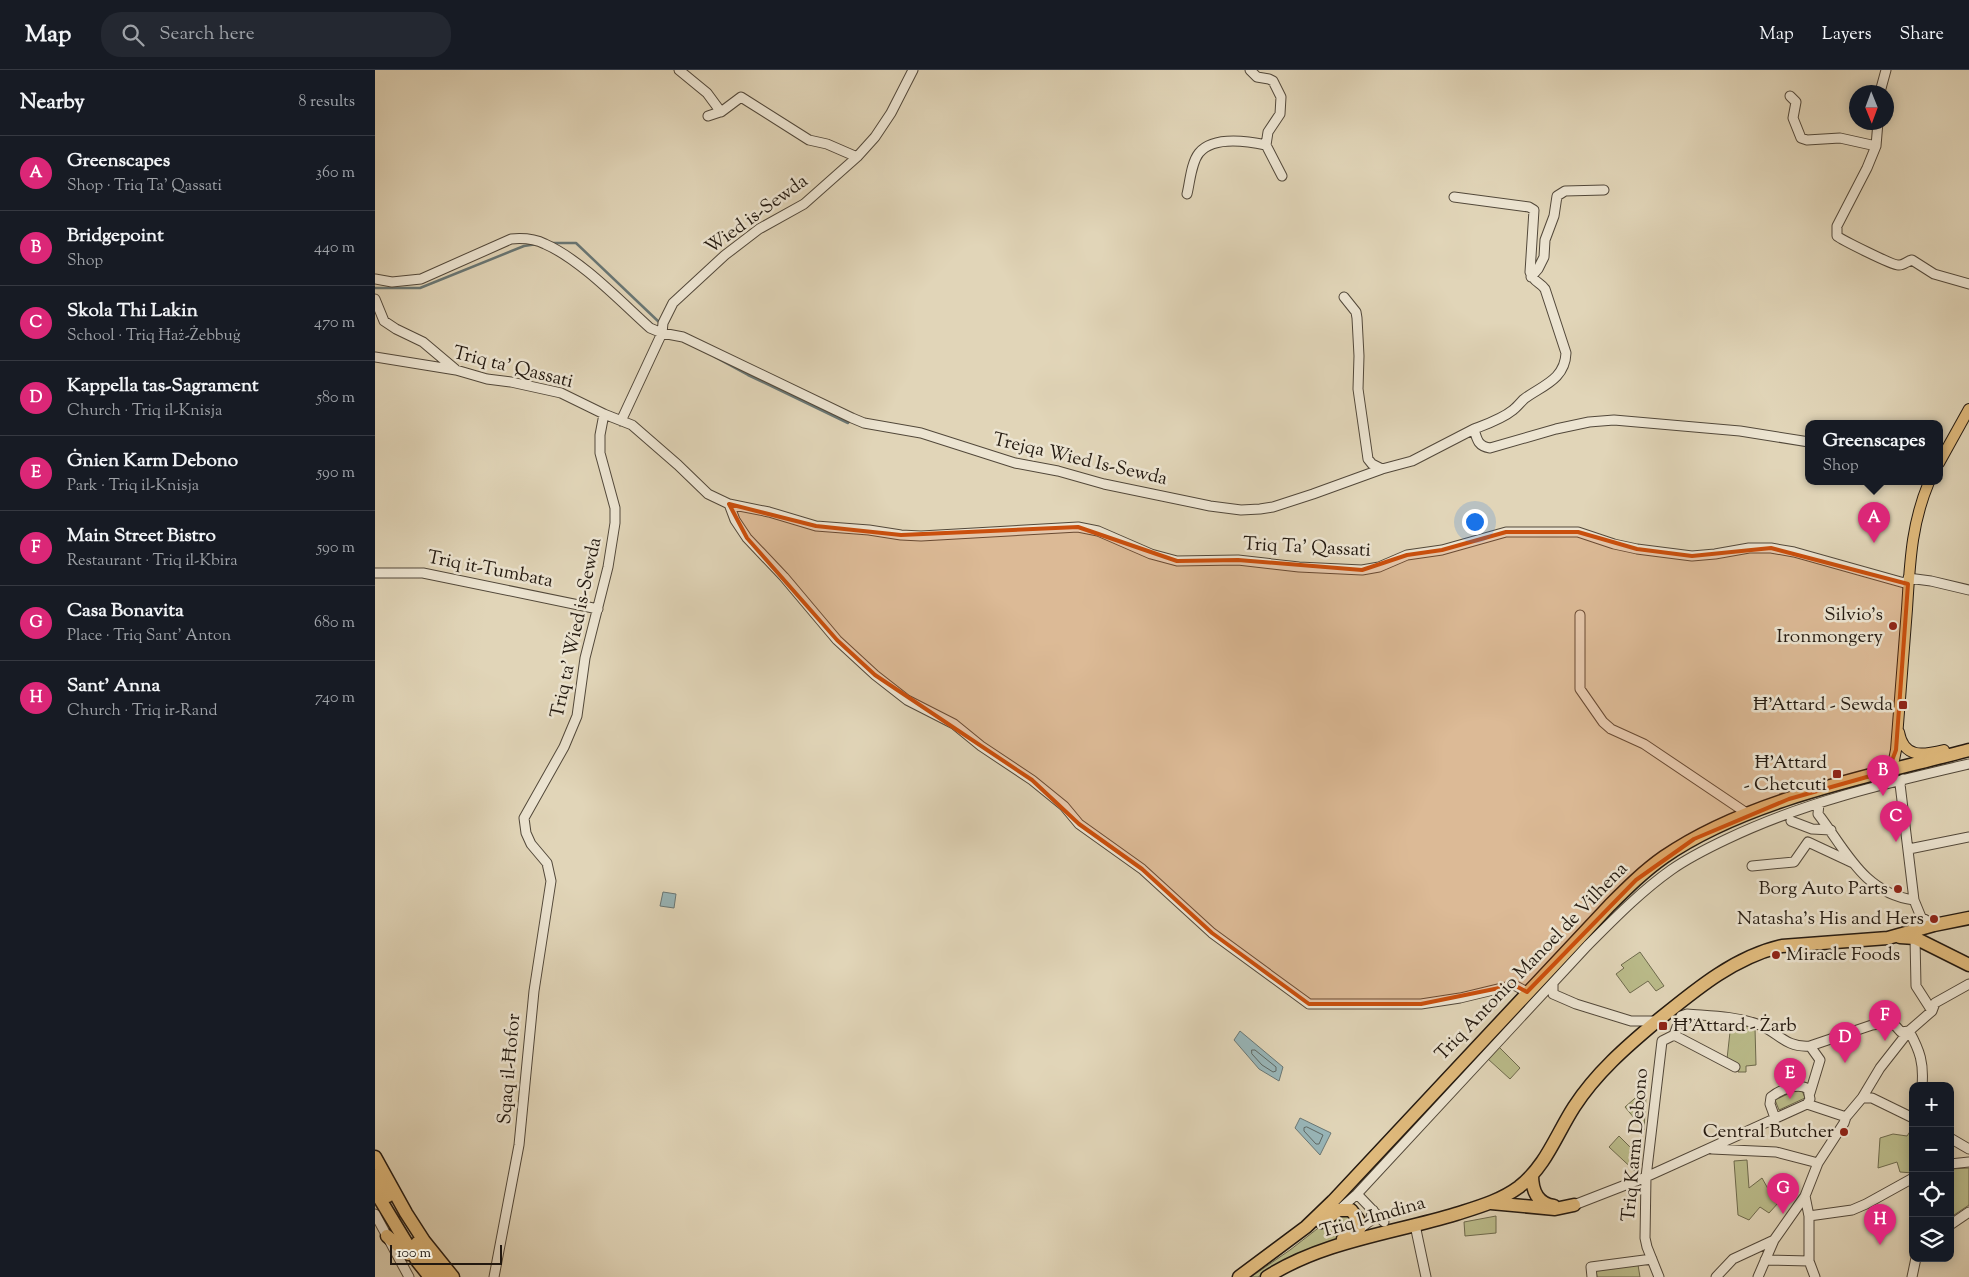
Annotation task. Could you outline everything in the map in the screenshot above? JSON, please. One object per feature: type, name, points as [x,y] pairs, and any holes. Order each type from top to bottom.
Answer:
[{"type":"highway","name":"Triq Antonio Manoel de Vilhena","points":[[1239,1277],[1306,1227],[1333,1202],[1527,992],[1636,880],[1664,857],[1694,839],[1748,814],[1815,790],[1969,750]]},
{"type":"highway","points":[[1891,937],[1969,918]]},
{"type":"highway","points":[[1491,1203],[1518,1188],[1544,1162],[1574,1107],[1616,1055],[1689,994],[1728,968],[1768,949],[1802,944],[1891,937],[1915,938],[1969,965]]},
{"type":"highway","points":[[375,1157],[406,1213],[450,1276]]},
{"type":"highway","points":[[1532,1175],[1532,1187],[1540,1200],[1548,1205],[1574,1205]]},
{"type":"highway","points":[[375,1176],[426,1257],[450,1276]]},
{"type":"highway","points":[[375,1191],[418,1262],[430,1277]]},
{"type":"highway","points":[[1491,1203],[1555,1209],[1574,1205]]},
{"type":"highway","name":"Triq l-Imdina","points":[[1273,1274],[1307,1257],[1344,1245],[1415,1229],[1491,1203]]},
{"type":"highway","points":[[1247,1277],[1339,1210],[1351,1210],[1358,1219],[1359,1229],[1352,1236],[1304,1256],[1273,1274]]},
{"type":"highway","points":[[387,1236],[418,1262]]},
{"type":"main road","points":[[1943,456],[1969,409]]},
{"type":"main road","points":[[1888,771],[1894,760],[1898,726],[1908,581],[1917,512],[1927,485]]},
{"type":"main road","points":[[1898,726],[1900,737],[1906,748],[1913,753],[1923,755],[1969,745]]},
{"type":"street","points":[[679,70],[707,93],[720,112]]},
{"type":"street","name":"Wied is-Sewda","points":[[621,421],[662,333],[663,323],[673,303],[725,255],[759,229],[804,204],[857,157],[875,137],[891,113],[913,70]]},
{"type":"street","points":[[1250,70],[1257,77],[1269,78],[1273,81],[1281,97],[1280,114],[1268,132],[1266,145],[1282,176]]},
{"type":"street","points":[[1882,85],[1886,70]]},
{"type":"street","points":[[1791,96],[1796,102],[1793,118],[1801,138],[1807,140],[1840,138],[1876,146]]},
{"type":"street","points":[[708,116],[720,112],[741,97],[809,140],[827,144],[857,157]]},
{"type":"street","points":[[1878,130],[1876,146],[1867,168],[1837,226],[1837,236],[1847,243],[1893,264],[1900,266],[1912,260],[1934,274],[1969,284]]},
{"type":"street","points":[[1187,194],[1194,162],[1198,154],[1205,148],[1219,143],[1235,141],[1266,145]]},
{"type":"street","points":[[1531,277],[1538,269],[1544,257],[1545,240],[1554,216],[1557,196],[1565,191],[1604,190]]},
{"type":"street","points":[[1454,197],[1532,208],[1534,213],[1529,263],[1531,277]]},
{"type":"street","name":"Trejqa Wied Is-Sewda","points":[[375,279],[392,282],[421,278],[502,243],[523,238],[545,244],[574,261],[650,328],[662,333],[683,337],[864,423],[910,430],[1006,461],[1058,471],[1103,484],[1210,506],[1241,510],[1261,510],[1420,458],[1474,429],[1505,415],[1524,399],[1545,387],[1562,370],[1565,363],[1564,343],[1545,289],[1531,277]]},
{"type":"street","points":[[1344,297],[1356,312],[1357,318],[1358,389],[1368,459],[1372,464],[1383,469]]},
{"type":"street","points":[[375,299],[384,321],[423,342],[456,370]]},
{"type":"street","name":"Triq ta' Qassati","points":[[375,357],[456,370],[487,379],[511,382],[561,393],[632,425],[679,465],[708,494],[729,504]]},
{"type":"street","name":"Triq ta' Wied is-Sewda","points":[[547,863],[531,844],[525,829],[525,818],[564,747],[577,716],[585,658],[608,567],[615,523],[615,508],[600,453],[600,435],[604,414]]},
{"type":"street","points":[[1474,429],[1478,442],[1482,447],[1490,448],[1589,422],[1614,420],[1740,431],[1805,441]]},
{"type":"street","points":[[729,504],[735,520],[747,538],[784,577],[837,640],[875,675],[907,700],[954,724],[981,746],[1032,780],[1064,806],[1079,824],[1142,869],[1212,933],[1309,1004],[1421,1004],[1460,998],[1514,984],[1527,992]]},
{"type":"street","name":"Triq Ta' Qassati","points":[[729,504],[769,512],[816,526],[869,530],[901,535],[921,536],[1067,527],[1088,528],[1151,554],[1177,560],[1238,560],[1353,570],[1379,568],[1407,555],[1442,550],[1506,532],[1578,532],[1629,547],[1692,556],[1749,548],[1778,549],[1908,581],[1931,580],[1969,590]]},
{"type":"street","name":"Triq it-Tumbata","points":[[375,573],[423,573],[598,609]]},
{"type":"street","points":[[1580,615],[1580,689],[1595,713],[1611,729],[1644,744],[1748,814]]},
{"type":"street","points":[[1339,1210],[1357,1194],[1620,913],[1672,869],[1703,850],[1766,821],[1819,803],[1903,779],[1969,764]]},
{"type":"street","points":[[1903,779],[1900,784],[1914,900],[1921,917],[1934,925]]},
{"type":"street","points":[[1819,803],[1818,814],[1853,863],[1871,882],[1891,895],[1914,900]]},
{"type":"street","points":[[1791,821],[1812,829],[1831,830]]},
{"type":"street","points":[[1752,866],[1794,862],[1808,842],[1812,829]]},
{"type":"street","points":[[1909,849],[1969,837]]},
{"type":"street","points":[[1808,842],[1853,863]]},
{"type":"street","name":"Sqaq il-Ħofor","points":[[494,1277],[519,1145],[534,991],[551,880],[547,863]]},
{"type":"street","points":[[1915,938],[1916,986],[1932,1011]]},
{"type":"street","points":[[1553,984],[1553,994],[1576,1004],[1631,1021],[1657,1021]]},
{"type":"street","points":[[1758,1277],[1775,1240],[1805,1196],[1818,1163],[1846,1117],[1880,1068],[1909,1031],[1932,1011],[1935,1003],[1969,984]]},
{"type":"street","name":"Triq Karm Debono","points":[[1659,1277],[1645,1238],[1646,1177],[1662,1041],[1674,1035],[1681,1016],[1687,1014],[1743,1019],[1760,1025],[1787,1043],[1795,1046],[1810,1046]]},
{"type":"street","points":[[1574,1205],[1646,1177],[1709,1149],[1775,1118],[1809,1099],[1820,1060],[1810,1046],[1872,1026],[1893,1022],[1901,1032],[1909,1031]]},
{"type":"street","points":[[1909,1031],[1920,1051],[1922,1082]]},
{"type":"street","points":[[1674,1035],[1735,1067]]},
{"type":"street","points":[[1775,1118],[1770,1100],[1774,1094],[1798,1086],[1804,1086],[1808,1089],[1809,1099]]},
{"type":"street","points":[[1861,1098],[1871,1098],[1909,1116]]},
{"type":"street","points":[[1809,1099],[1846,1117]]},
{"type":"street","points":[[1954,1140],[1969,1149]]},
{"type":"street","points":[[1709,1149],[1776,1152],[1818,1163]]},
{"type":"street","points":[[1954,1164],[1969,1162]]},
{"type":"street","points":[[1809,1216],[1852,1210],[1909,1180]]},
{"type":"street","points":[[1357,1194],[1384,1222]]},
{"type":"street","points":[[1805,1196],[1809,1216],[1809,1261],[1815,1277]]},
{"type":"street","points":[[1359,1229],[1370,1220],[1373,1210]]},
{"type":"street","points":[[1954,1222],[1969,1212]]},
{"type":"street","points":[[375,1214],[409,1277]]},
{"type":"street","points":[[1415,1229],[1426,1277]]},
{"type":"street","points":[[1716,1277],[1733,1259],[1775,1240]]},
{"type":"street","points":[[1593,1277],[1591,1267],[1652,1259]]},
{"type":"street","points":[[1765,1260],[1809,1261]]},
{"type":"street","points":[[1912,1277],[1915,1262]]},
{"type":"highlighted area","points":[[729,504],[816,526],[901,535],[1078,527],[1177,561],[1238,560],[1362,570],[1407,555],[1442,550],[1506,532],[1578,532],[1637,549],[1692,556],[1771,548],[1908,584],[1896,750],[1888,771],[1789,799],[1694,839],[1636,880],[1527,992],[1514,985],[1421,1004],[1309,1004],[1212,933],[1142,869],[1079,824],[1032,780],[875,675],[837,640],[747,538]]},
{"type":"green space","points":[[1640,952],[1664,986],[1656,991],[1648,981],[1630,993],[1616,974],[1624,968],[1621,965]]},
{"type":"green space","points":[[1731,1023],[1755,1028],[1756,1065],[1746,1066],[1746,1072],[1738,1072],[1737,1063],[1727,1059]]},
{"type":"green space","points":[[1499,1047],[1520,1068],[1510,1079],[1488,1059]]},
{"type":"green space","points":[[1801,1088],[1805,1098],[1779,1110],[1775,1100]]},
{"type":"green space","points":[[1642,1092],[1646,1096],[1644,1130],[1625,1107]]},
{"type":"green space","points":[[1909,1133],[1909,1173],[1900,1172],[1897,1162],[1878,1168],[1880,1138],[1893,1134],[1907,1136]]},
{"type":"green space","points":[[1619,1136],[1641,1158],[1638,1174],[1609,1147]]},
{"type":"green space","points":[[1747,1160],[1749,1188],[1762,1178],[1772,1196],[1779,1202],[1769,1213],[1760,1207],[1749,1220],[1738,1215],[1734,1161]]},
{"type":"green space","points":[[1969,1168],[1969,1205],[1954,1215],[1954,1172],[1954,1169]]},
{"type":"green space","points":[[1349,1214],[1355,1221],[1354,1229],[1348,1235],[1294,1255],[1258,1277],[1251,1277],[1335,1215]]},
{"type":"green space","points":[[1496,1216],[1496,1233],[1465,1236],[1464,1222]]},
{"type":"green space","points":[[1638,1265],[1640,1277],[1597,1277],[1596,1270]]},
{"type":"water","points":[[663,892],[676,894],[674,908],[660,906]]},
{"type":"water","points":[[1240,1031],[1283,1067],[1279,1081],[1259,1069],[1234,1040]]},
{"type":"water","points":[[1300,1118],[1331,1133],[1320,1155],[1295,1128]]},
{"type":"waterway","points":[[552,243],[576,243],[660,323]]},
{"type":"waterway","points":[[375,288],[420,288],[524,246],[537,244]]},
{"type":"waterway","points":[[715,357],[848,423]]},
{"type":"place","name":"Greenscapes","points":[[1874,543]]},
{"type":"place","name":"Silvio's Ironmongery","points":[[1893,626]]},
{"type":"place","name":"Ħ'Attard - Sewda","points":[[1903,705]]},
{"type":"place","name":"Ħ'Attard - Chetcuti","points":[[1837,774]]},
{"type":"place","name":"Bridgepoint","points":[[1883,796]]},
{"type":"place","name":"Skola Thi Lakin","points":[[1896,842]]},
{"type":"place","name":"Borg Auto Parts","points":[[1898,889]]},
{"type":"place","name":"Natasha's His and Hers","points":[[1934,919]]},
{"type":"place","name":"Miracle Foods","points":[[1776,955]]},
{"type":"place","name":"Ħ'Attard - Żarb","points":[[1663,1026]]},
{"type":"place","name":"Main Street Bistro","points":[[1885,1041]]},
{"type":"place","name":"Kappella tas-Sagrament","points":[[1845,1063]]},
{"type":"place","name":"Ġnien Karm Debono","points":[[1790,1099]]},
{"type":"place","name":"Central Butcher","points":[[1844,1132]]},
{"type":"place","name":"Casa Bonavita","points":[[1783,1214]]},
{"type":"place","name":"Sant' Anna","points":[[1880,1245]]}]
